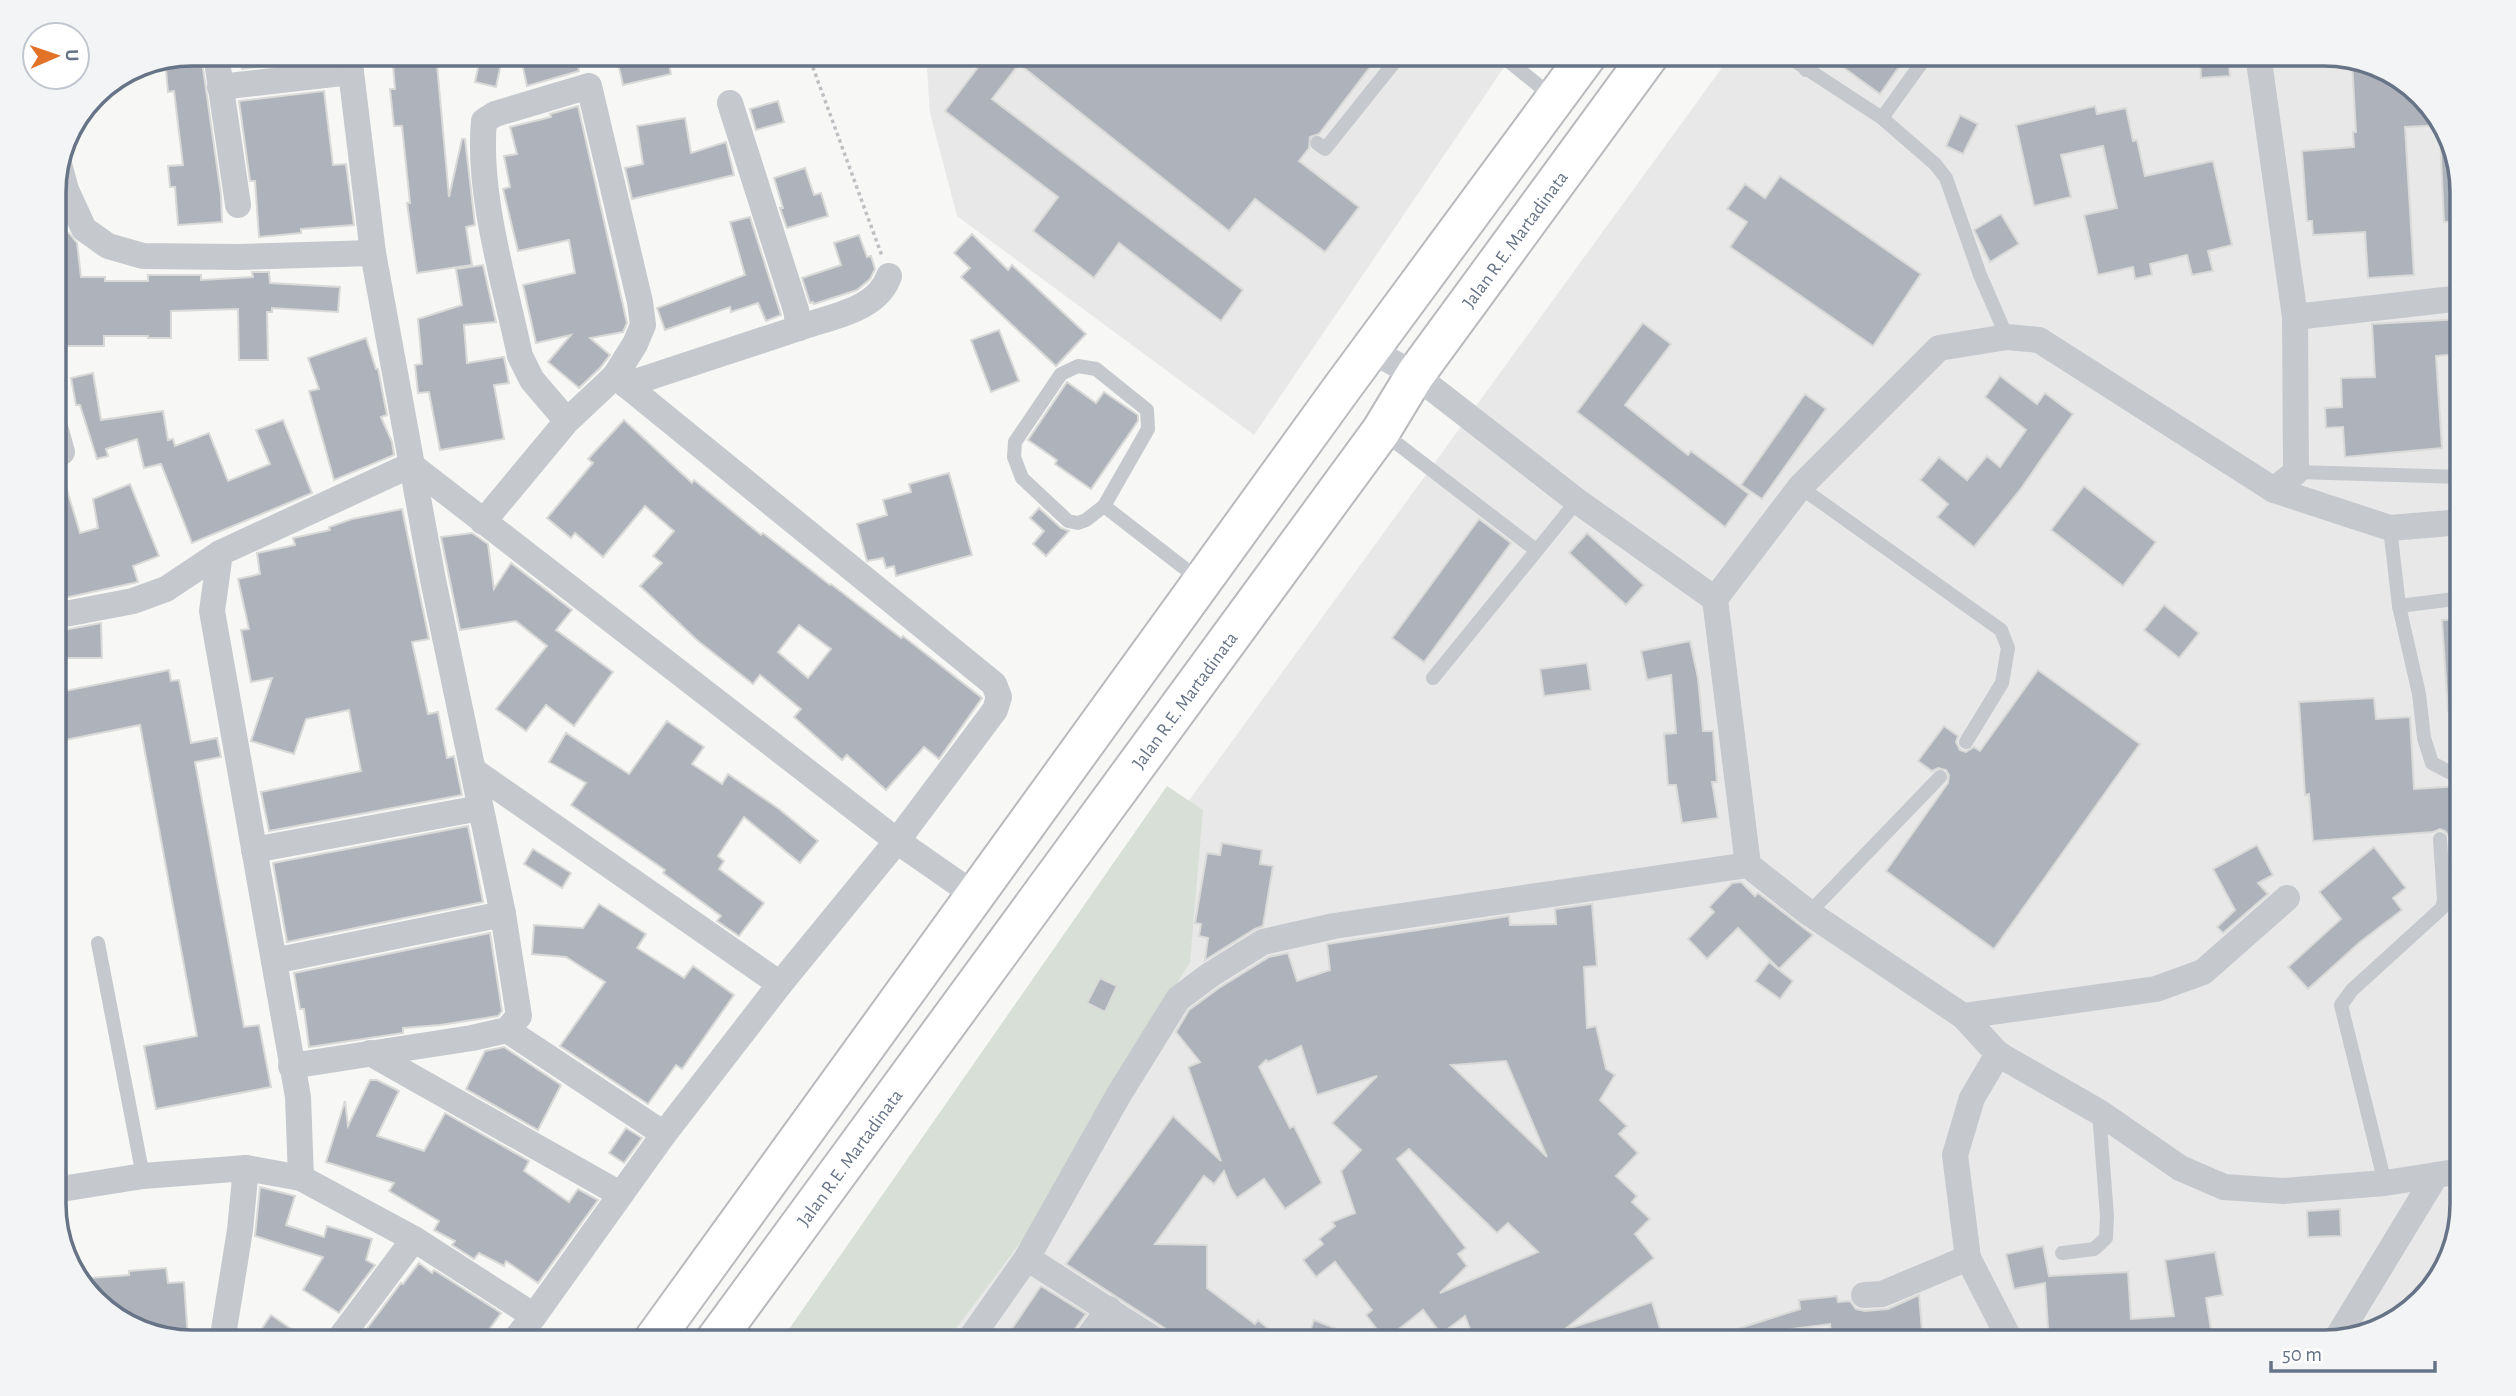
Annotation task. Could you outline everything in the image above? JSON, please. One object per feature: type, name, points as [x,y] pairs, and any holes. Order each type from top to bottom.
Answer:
[{"type":"highway","points":[[661,1330],[1579,66]]},
{"type":"highway","name":"Jalan R.E. Martadinata","points":[[722,1330],[1381,431],[1415,375],[1641,66]]},
{"type":"highway","points":[[707,1265],[748,1293]]},
{"type":"street","points":[[2261,66],[2295,317],[2296,472],[2274,490]]},
{"type":"street","points":[[218,67],[238,205]]},
{"type":"street","points":[[220,87],[328,67]]},
{"type":"street","points":[[291,1066],[472,1038],[507,1030],[519,1016],[503,914],[411,465],[373,253],[349,67]]},
{"type":"street","points":[[567,421],[532,380],[520,356],[486,193],[482,134],[484,121],[495,114],[589,86],[640,302],[643,325],[620,381]]},
{"type":"street","points":[[730,103],[796,310],[799,328]]},
{"type":"street","points":[[67,192],[84,229],[108,246],[143,256],[238,257],[373,253]]},
{"type":"street","points":[[483,522],[567,421],[620,381],[799,328],[871,302],[884,290],[889,276]]},
{"type":"street","points":[[2295,317],[2449,299]]},
{"type":"street","points":[[2449,523],[2390,528],[2274,490],[2039,340],[2007,337],[1939,348],[1800,487],[1715,599],[1748,865],[1809,913],[1963,1016],[1998,1054],[2099,1112],[2180,1168],[2224,1187],[2283,1191],[2385,1183],[2449,1173]]},
{"type":"street","points":[[1371,350],[1415,375],[1577,501],[1715,599]]},
{"type":"street","points":[[523,1330],[664,1134],[780,984],[897,841],[995,710],[999,697],[993,684],[620,381]]},
{"type":"street","points":[[411,465],[897,841],[976,896]]},
{"type":"street","points":[[67,614],[133,601],[166,589],[220,553],[411,465]]},
{"type":"street","points":[[220,553],[212,611],[298,1097],[301,1178]]},
{"type":"street","points":[[474,771],[780,984]]},
{"type":"street","points":[[254,850],[480,807]]},
{"type":"street","points":[[976,1330],[1027,1258],[1118,1096],[1178,999],[1210,975],[1263,942],[1334,926],[1748,865]]},
{"type":"street","points":[[1963,1016],[2156,989],[2203,972],[2287,898]]},
{"type":"street","points":[[274,961],[503,914]]},
{"type":"street","points":[[507,1030],[664,1134]]},
{"type":"street","points":[[370,1053],[620,1194]]},
{"type":"street","points":[[1998,1054],[1972,1098],[1955,1155],[1968,1258],[2005,1330]]},
{"type":"street","points":[[224,1330],[240,1230],[246,1168]]},
{"type":"street","points":[[67,1188],[143,1176],[246,1168],[301,1178],[414,1239],[534,1316]]},
{"type":"street","points":[[2344,1327],[2449,1173]]},
{"type":"street","points":[[346,1330],[414,1239]]},
{"type":"street","points":[[1027,1258],[1140,1330]]},
{"type":"street","points":[[1864,1296],[1882,1294],[1968,1258]]},
{"type":"street","points":[[1094,1330],[1109,1309]]},
{"type":"lane","points":[[1317,143],[1325,149],[1382,66]]},
{"type":"lane","points":[[1515,66],[1556,99]]},
{"type":"lane","points":[[1801,66],[1882,118],[1935,164],[1946,178],[1980,275],[2007,337]]},
{"type":"lane","points":[[1806,70],[1809,66]]},
{"type":"lane","points":[[1882,118],[1919,66]]},
{"type":"lane","points":[[1078,366],[1096,369],[1147,410],[1148,429],[1104,506],[1086,520],[1077,523],[1068,521],[1021,478],[1014,457],[1015,442],[1061,374],[1078,366]]},
{"type":"lane","points":[[1381,431],[1536,550]]},
{"type":"lane","points":[[2296,472],[2449,477]]},
{"type":"lane","points":[[1800,487],[2001,630],[2008,648],[2002,683],[1966,742]]},
{"type":"lane","points":[[1433,678],[1577,501]]},
{"type":"lane","points":[[1104,506],[1202,582]]},
{"type":"lane","points":[[2390,528],[2399,606],[2419,694],[2424,738],[2432,764],[2450,772]]},
{"type":"lane","points":[[2399,606],[2449,600]]},
{"type":"lane","points":[[1809,913],[1940,777]]},
{"type":"lane","points":[[2385,1183],[2341,1005],[2352,990],[2442,908],[2444,900],[2440,839]]},
{"type":"lane","points":[[99,943],[143,1176]]},
{"type":"lane","points":[[2062,1254],[2094,1250],[2106,1238],[2107,1216],[2099,1112]]},
{"type":"path","points":[[813,67],[889,276]]},
{"type":"shaded area","points":[[1505,66],[1254,435],[957,216],[930,113],[927,67]]},
{"type":"shaded area","points":[[1723,66],[2323,66],[2364,73],[2379,80],[2406,98],[2428,123],[2443,152],[2449,185],[2450,1203],[2443,1244],[2436,1259],[2418,1286],[2393,1308],[2364,1323],[2323,1330],[804,1330]]},
{"type":"shaded area","points":[[1167,786],[1203,810],[1190,962],[1023,1239],[955,1330],[788,1330]]},
{"type":"building","points":[[1371,66],[1319,134],[1310,137],[1309,148],[1299,161],[1359,207],[1325,252],[1255,199],[1229,231],[1022,67]]},
{"type":"building","points":[[1842,66],[1899,66],[1880,94]]},
{"type":"building","points":[[2201,66],[2229,66],[2230,76],[2201,78]]},
{"type":"building","points":[[203,67],[221,195],[222,222],[178,225],[175,187],[170,187],[168,166],[183,165],[174,91],[168,92],[166,70]]},
{"type":"building","points":[[393,67],[437,67],[449,197],[462,139],[465,139],[475,225],[466,227],[472,265],[417,273],[407,203],[410,203],[402,126],[394,126],[390,89],[395,89]]},
{"type":"building","points":[[478,67],[500,67],[496,87],[475,82]]},
{"type":"building","points":[[523,67],[578,67],[579,71],[527,86]]},
{"type":"building","points":[[619,67],[670,67],[671,74],[623,85]]},
{"type":"building","points":[[978,67],[1017,67],[992,99],[1243,290],[1221,321],[1119,243],[1094,278],[1033,231],[1058,197],[945,111]]},
{"type":"building","points":[[2352,70],[2393,88],[2418,110],[2430,126],[2405,127],[2414,275],[2368,278],[2365,232],[2313,235],[2312,221],[2307,221],[2302,151],[2354,147],[2353,132],[2356,132]]},
{"type":"building","points":[[324,91],[333,165],[346,164],[354,225],[301,229],[301,233],[259,237],[255,181],[250,181],[239,101]]},
{"type":"building","points":[[778,101],[784,122],[756,130],[750,109]]},
{"type":"building","points":[[578,106],[627,323],[623,332],[590,338],[610,355],[579,388],[548,362],[571,335],[536,343],[523,285],[575,273],[569,240],[518,251],[503,189],[510,187],[504,156],[517,154],[510,127],[551,117],[550,114]]},
{"type":"building","points":[[2095,106],[2097,114],[2126,108],[2133,141],[2137,140],[2145,176],[2213,161],[2232,245],[2208,251],[2213,271],[2192,275],[2187,255],[2150,264],[2152,275],[2135,279],[2133,267],[2098,275],[2084,215],[2117,208],[2103,146],[2061,155],[2071,197],[2034,206],[2016,125]]},
{"type":"building","points":[[1960,115],[1978,124],[1963,154],[1946,146]]},
{"type":"building","points":[[685,118],[691,153],[726,142],[734,175],[632,199],[625,168],[643,164],[637,126]]},
{"type":"building","points":[[2441,147],[2449,185],[2449,222],[2444,222]]},
{"type":"building","points":[[805,168],[814,195],[821,193],[828,216],[787,228],[774,178]]},
{"type":"building","points":[[1780,176],[1921,274],[1873,346],[1730,247],[1747,222],[1727,209],[1745,184],[1765,198]]},
{"type":"building","points":[[2001,214],[2019,244],[1990,262],[1974,230]]},
{"type":"building","points":[[750,217],[781,315],[766,321],[758,303],[731,312],[730,307],[665,330],[657,308],[745,275],[730,222]]},
{"type":"building","points":[[67,233],[77,243],[81,277],[105,277],[105,281],[148,281],[148,275],[201,275],[201,280],[253,277],[252,272],[269,272],[270,283],[340,287],[338,312],[272,308],[272,312],[267,312],[268,360],[239,360],[238,309],[171,311],[171,338],[104,336],[104,346],[67,346]]},
{"type":"building","points":[[972,234],[1008,270],[1012,265],[1086,334],[1056,366],[961,277],[970,268],[954,253]]},
{"type":"building","points":[[859,235],[867,257],[871,256],[875,269],[870,279],[857,290],[810,303],[802,278],[841,265],[834,243]]},
{"type":"building","points":[[483,265],[496,322],[464,325],[467,363],[504,357],[509,383],[494,385],[504,439],[440,450],[429,392],[418,393],[415,365],[422,364],[418,319],[462,305],[456,269]]},
{"type":"building","points":[[2449,320],[2449,355],[2436,356],[2442,448],[2345,457],[2343,427],[2326,428],[2325,408],[2342,407],[2341,378],[2375,377],[2372,324]]},
{"type":"building","points":[[1643,323],[1671,344],[1625,405],[1688,455],[1691,451],[1749,494],[1725,527],[1577,412]]},
{"type":"building","points":[[999,330],[1019,381],[991,392],[971,340]]},
{"type":"building","points":[[366,338],[378,369],[387,415],[381,417],[392,442],[394,455],[334,480],[309,391],[319,389],[308,358]]},
{"type":"building","points":[[93,373],[101,420],[163,411],[168,440],[173,439],[175,446],[209,433],[228,481],[270,464],[256,430],[283,420],[312,493],[192,543],[161,464],[144,468],[137,439],[106,449],[108,456],[97,459],[80,405],[76,405],[71,378]]},
{"type":"building","points":[[2000,376],[2037,404],[2045,393],[2073,414],[2020,490],[1974,547],[1937,517],[1948,504],[1920,480],[1939,457],[1967,480],[1987,456],[2000,467],[2026,430],[1985,397]]},
{"type":"building","points":[[1067,382],[1096,403],[1104,392],[1138,415],[1138,421],[1091,489],[1055,464],[1057,460],[1028,440]]},
{"type":"building","points":[[1805,394],[1826,409],[1762,499],[1741,485]]},
{"type":"building","points":[[624,420],[692,483],[694,480],[761,535],[763,533],[901,638],[903,636],[982,698],[939,759],[924,747],[886,790],[847,755],[842,760],[794,717],[801,709],[760,675],[753,684],[697,640],[640,586],[662,563],[653,556],[674,531],[645,506],[603,557],[575,533],[571,538],[547,518],[593,463],[588,459]],"holes":[[[799,625],[831,649],[808,678],[778,652]]]},
{"type":"building","points":[[949,473],[972,555],[896,576],[894,566],[886,568],[883,558],[867,561],[857,524],[887,515],[883,500],[911,492],[909,484]]},
{"type":"building","points":[[130,484],[159,556],[133,566],[138,582],[67,597],[67,490],[80,533],[98,528],[93,499]]},
{"type":"building","points":[[2084,486],[2156,542],[2123,586],[2051,530]]},
{"type":"building","points":[[1039,508],[1061,528],[1069,531],[1046,556],[1033,544],[1044,531],[1030,518]]},
{"type":"building","points":[[402,509],[429,639],[412,642],[428,714],[438,712],[447,758],[454,756],[462,795],[269,831],[261,792],[361,771],[349,710],[306,719],[294,754],[251,741],[272,678],[251,682],[241,630],[249,629],[238,579],[260,574],[257,553],[295,545],[293,538],[330,530],[329,527],[352,519]]},
{"type":"building","points":[[1479,519],[1511,543],[1424,662],[1392,638]]},
{"type":"building","points":[[472,533],[488,544],[494,589],[511,563],[572,610],[556,630],[613,672],[574,726],[546,705],[526,731],[496,709],[547,646],[516,621],[460,630],[441,537]]},
{"type":"building","points":[[1587,533],[1644,585],[1626,605],[1569,553]]},
{"type":"building","points":[[2164,605],[2199,633],[2179,658],[2144,630]]},
{"type":"building","points":[[2442,620],[2449,620],[2450,711],[2448,711]]},
{"type":"building","points":[[101,623],[102,658],[67,658],[67,629]]},
{"type":"building","points":[[1690,641],[1698,678],[1703,731],[1713,731],[1717,782],[1712,782],[1718,818],[1682,823],[1676,785],[1668,785],[1664,734],[1676,733],[1671,675],[1647,680],[1641,651]]},
{"type":"building","points":[[1587,663],[1591,690],[1544,696],[1540,669]]},
{"type":"building","points":[[169,670],[171,681],[179,680],[191,743],[217,738],[221,757],[195,762],[244,1027],[259,1025],[271,1087],[156,1109],[144,1046],[197,1036],[140,725],[67,740],[67,691]]},
{"type":"building","points":[[2038,670],[2140,744],[1994,949],[1886,871],[1948,783],[1949,775],[1946,770],[1938,768],[1932,771],[1918,761],[1944,726],[1958,736],[1956,742],[1960,750],[1966,752],[1974,747],[1980,751]]},
{"type":"building","points":[[2374,698],[2376,719],[2410,717],[2414,789],[2450,787],[2450,836],[2440,829],[2433,832],[2313,841],[2309,794],[2305,795],[2299,702]]},
{"type":"building","points":[[667,721],[704,747],[692,764],[722,784],[728,774],[779,809],[818,841],[800,863],[744,817],[718,856],[724,861],[719,869],[764,903],[739,936],[717,921],[721,916],[663,873],[665,870],[571,805],[586,783],[549,762],[566,733],[629,774]]},
{"type":"building","points":[[468,826],[483,902],[287,942],[273,863]]},
{"type":"building","points":[[1222,843],[1262,850],[1260,864],[1273,866],[1263,926],[1205,960],[1208,938],[1199,936],[1201,924],[1195,923],[1207,853],[1220,855]]},
{"type":"building","points":[[2257,845],[2273,875],[2258,883],[2268,894],[2223,933],[2217,927],[2235,910],[2213,869]]},
{"type":"building","points":[[2374,847],[2406,888],[2393,898],[2402,910],[2360,942],[2308,989],[2288,967],[2341,919],[2319,892]]},
{"type":"building","points":[[533,849],[571,873],[562,888],[524,864]]},
{"type":"building","points":[[1741,882],[1755,896],[1758,893],[1813,935],[1779,969],[1738,928],[1707,959],[1688,939],[1714,912],[1709,907],[1732,883]]},
{"type":"building","points":[[599,904],[646,934],[637,948],[684,978],[693,966],[734,995],[682,1069],[676,1065],[648,1104],[560,1046],[605,982],[566,957],[532,954],[534,925],[583,928]]},
{"type":"building","points":[[1592,904],[1597,966],[1584,967],[1587,1028],[1596,1026],[1606,1069],[1615,1075],[1600,1100],[1627,1126],[1619,1134],[1638,1153],[1616,1176],[1637,1196],[1632,1202],[1650,1219],[1635,1234],[1654,1258],[1564,1330],[1470,1330],[1465,1316],[1446,1330],[1438,1330],[1423,1310],[1398,1330],[1377,1330],[1366,1315],[1372,1310],[1335,1262],[1316,1277],[1303,1260],[1323,1244],[1319,1239],[1335,1226],[1332,1222],[1355,1213],[1341,1171],[1361,1150],[1332,1123],[1377,1076],[1317,1095],[1301,1046],[1268,1062],[1266,1060],[1259,1067],[1290,1128],[1294,1126],[1322,1183],[1285,1209],[1264,1179],[1237,1198],[1224,1171],[1214,1184],[1204,1176],[1155,1244],[1207,1245],[1207,1288],[1255,1324],[1258,1320],[1270,1330],[1167,1330],[1066,1264],[1173,1116],[1221,1161],[1188,1067],[1200,1062],[1176,1032],[1189,1010],[1219,988],[1269,957],[1288,953],[1297,981],[1330,970],[1327,944],[1509,916],[1510,925],[1556,924],[1555,909]],"holes":[[[1506,1061],[1547,1157],[1451,1065]],[[1409,1149],[1497,1233],[1508,1223],[1538,1252],[1440,1293],[1467,1266],[1458,1254],[1466,1248],[1397,1159]]]},
{"type":"building","points":[[490,933],[502,1011],[498,1016],[403,1028],[403,1033],[309,1047],[304,1009],[300,1009],[294,973]]},
{"type":"building","points":[[1769,962],[1793,981],[1780,999],[1755,981]]},
{"type":"building","points":[[1100,978],[1117,986],[1105,1012],[1087,1003]]},
{"type":"building","points":[[504,1047],[561,1085],[538,1130],[466,1089],[485,1051]]},
{"type":"building","points":[[370,1080],[377,1080],[399,1091],[377,1136],[424,1151],[445,1113],[529,1161],[524,1171],[569,1202],[578,1189],[598,1200],[538,1283],[506,1261],[504,1266],[479,1253],[474,1259],[452,1245],[455,1241],[434,1230],[439,1221],[389,1191],[394,1183],[326,1162],[345,1101],[348,1126]]},
{"type":"building","points":[[626,1128],[642,1138],[624,1163],[609,1153]]},
{"type":"building","points":[[260,1187],[295,1196],[286,1225],[324,1237],[327,1226],[372,1239],[366,1260],[375,1265],[339,1313],[303,1290],[323,1257],[255,1236]]},
{"type":"building","points":[[2340,1209],[2341,1236],[2308,1237],[2307,1211]]},
{"type":"building","points":[[2043,1246],[2049,1276],[2128,1272],[2131,1319],[2174,1316],[2165,1260],[2215,1252],[2223,1295],[2206,1298],[2211,1330],[2048,1330],[2045,1283],[2014,1289],[2006,1254]]},
{"type":"building","points":[[419,1263],[501,1313],[489,1330],[366,1330],[401,1283],[403,1284]]},
{"type":"building","points":[[166,1268],[168,1283],[184,1282],[187,1329],[152,1323],[137,1316],[110,1298],[92,1278],[129,1275],[129,1271]]},
{"type":"building","points":[[1041,1286],[1086,1314],[1074,1330],[1011,1330]]},
{"type":"building","points":[[1919,1295],[1922,1330],[1831,1330],[1830,1324],[1784,1330],[1734,1330],[1800,1309],[1799,1300],[1837,1296],[1838,1302],[1850,1301],[1856,1309],[1888,1309]]},
{"type":"building","points":[[1652,1302],[1660,1330],[1564,1330]]},
{"type":"building","points":[[271,1315],[293,1330],[261,1330]]},
{"type":"building","points":[[1314,1320],[1340,1330],[1310,1330]]}]
